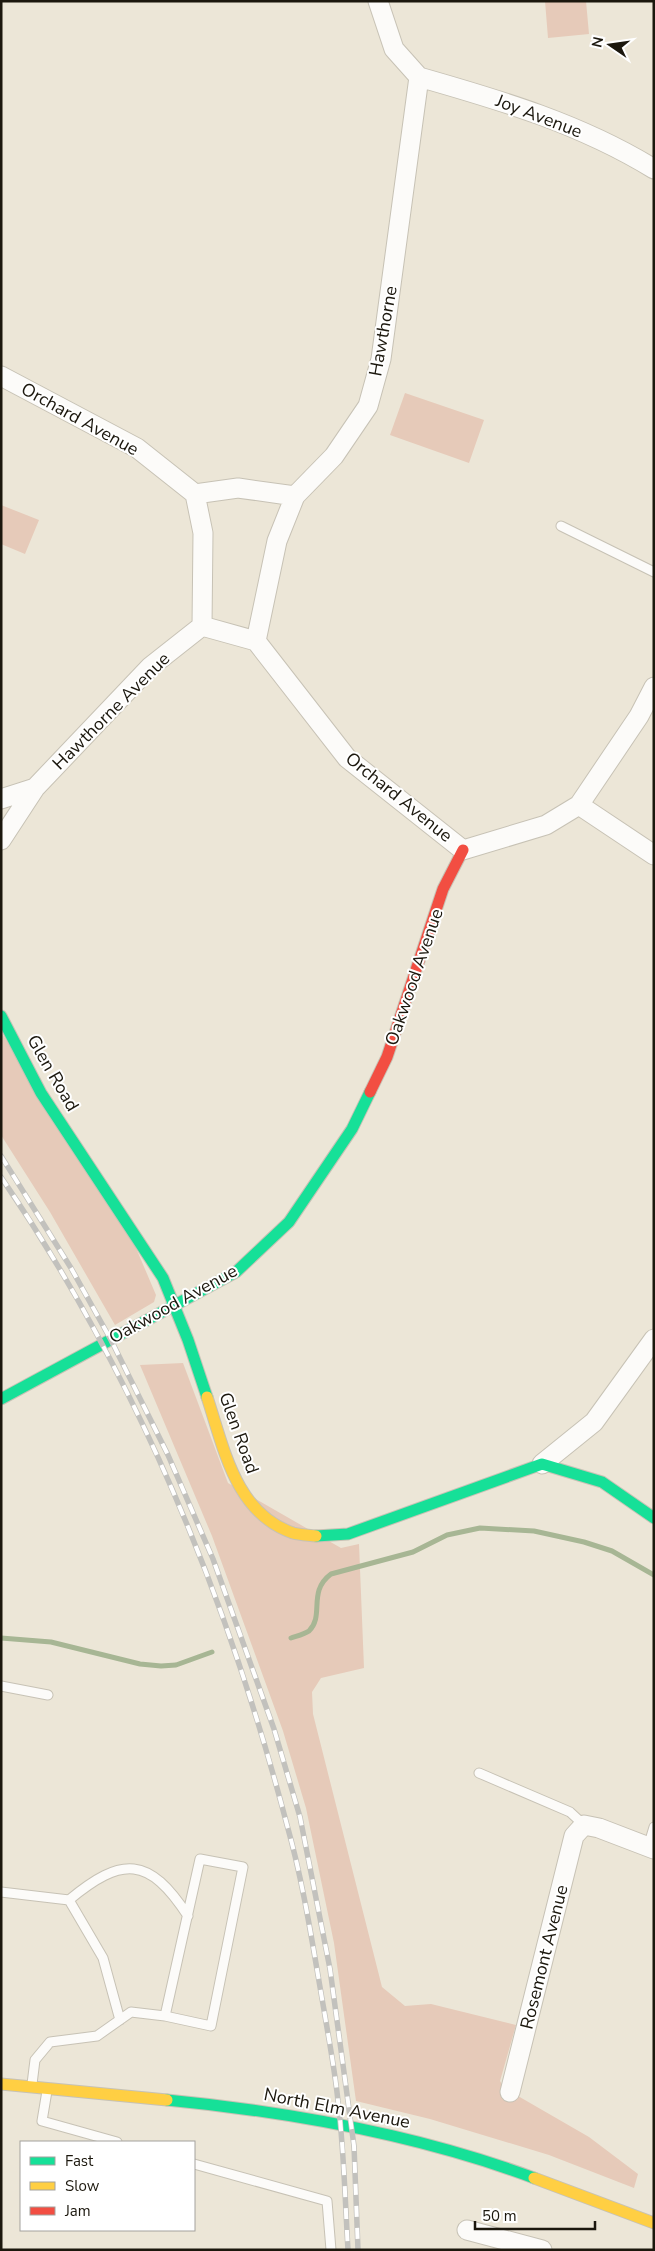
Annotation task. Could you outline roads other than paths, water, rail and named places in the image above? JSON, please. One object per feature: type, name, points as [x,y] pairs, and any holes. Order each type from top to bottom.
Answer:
[{"type":"street","points":[[378,1],[394,48],[419,77]]},
{"type":"street","name":"Joy Avenue","points":[[419,77],[500,100],[573,126],[654,169]]},
{"type":"street","name":"Hawthorne","points":[[256,642],[277,541],[295,496],[334,456],[368,406],[381,359],[419,77]]},
{"type":"street","name":"Orchard Avenue","points":[[1,376],[138,448],[195,494]]},
{"type":"street","points":[[256,642],[202,626],[203,533],[195,494],[238,488],[295,496]]},
{"type":"street","name":"Hawthorne Avenue","points":[[1,840],[36,788],[150,667],[202,626]]},
{"type":"street","name":"Orchard Avenue","points":[[256,642],[347,758],[464,850],[546,825],[579,805]]},
{"type":"street","points":[[654,687],[639,716],[579,805],[654,855]]},
{"type":"street","name":"Hawthorne Avenue","points":[[1,799],[36,788]]},
{"type":"street","name":"Oakwood Avenue","points":[[1,1399],[236,1272],[289,1222],[352,1129],[387,1057],[443,889],[464,850]]},
{"type":"street","name":"Glen Road","points":[[1,1016],[41,1093],[163,1278],[175,1304],[234,1480],[259,1514],[292,1533],[319,1537],[348,1534],[542,1464]]},
{"type":"street","points":[[542,1464],[594,1422],[654,1338]]},
{"type":"street","points":[[542,1464],[602,1482],[654,1518]]},
{"type":"street","points":[[584,1826],[599,1828],[651,1848]]},
{"type":"street","name":"Rosemont Avenue","points":[[510,2092],[574,1836],[584,1826]]},
{"type":"street","name":"North Elm Avenue","points":[[1,2084],[212,2104],[302,2117],[424,2142],[500,2165],[654,2223]]},
{"type":"street","points":[[468,2230],[542,2250]]},
{"type":"lane","points":[[561,526],[654,572]]},
{"type":"lane","points":[[1,1686],[48,1695]]},
{"type":"lane","points":[[479,1773],[570,1812],[584,1826]]},
{"type":"lane","points":[[651,1848],[654,1827]]},
{"type":"lane","points":[[32,2087],[36,2060],[50,2042],[98,2036],[130,2012],[165,2016],[211,2026],[244,1867],[200,1859],[165,2016]]},
{"type":"lane","points":[[1,1892],[69,1900],[90,1883],[112,1871],[126,1869],[145,1870],[157,1879],[188,1916]]},
{"type":"lane","points":[[69,1900],[103,1958],[120,2020]]},
{"type":"lane","points":[[47,2089],[42,2121],[114,2141]]},
{"type":"lane","points":[[195,2164],[327,2201],[331,2250]]},
{"type":"waterway","points":[[291,1638],[309,1631],[314,1625],[320,1588],[331,1574],[413,1552],[447,1535],[480,1528],[534,1531],[584,1542],[612,1551],[654,1575]]},
{"type":"waterway","points":[[1,1638],[51,1642],[140,1664],[161,1666],[176,1665],[212,1652]]},
{"type":"railway","points":[[1,1156],[71,1268],[111,1340],[168,1455],[213,1559],[274,1729],[300,1817],[330,1969],[354,2146],[358,2250]]},
{"type":"railway","points":[[1,1177],[49,1252],[94,1329],[135,1408],[172,1489],[236,1655],[263,1739],[287,1825],[308,1917],[337,2090],[348,2250]]}]
